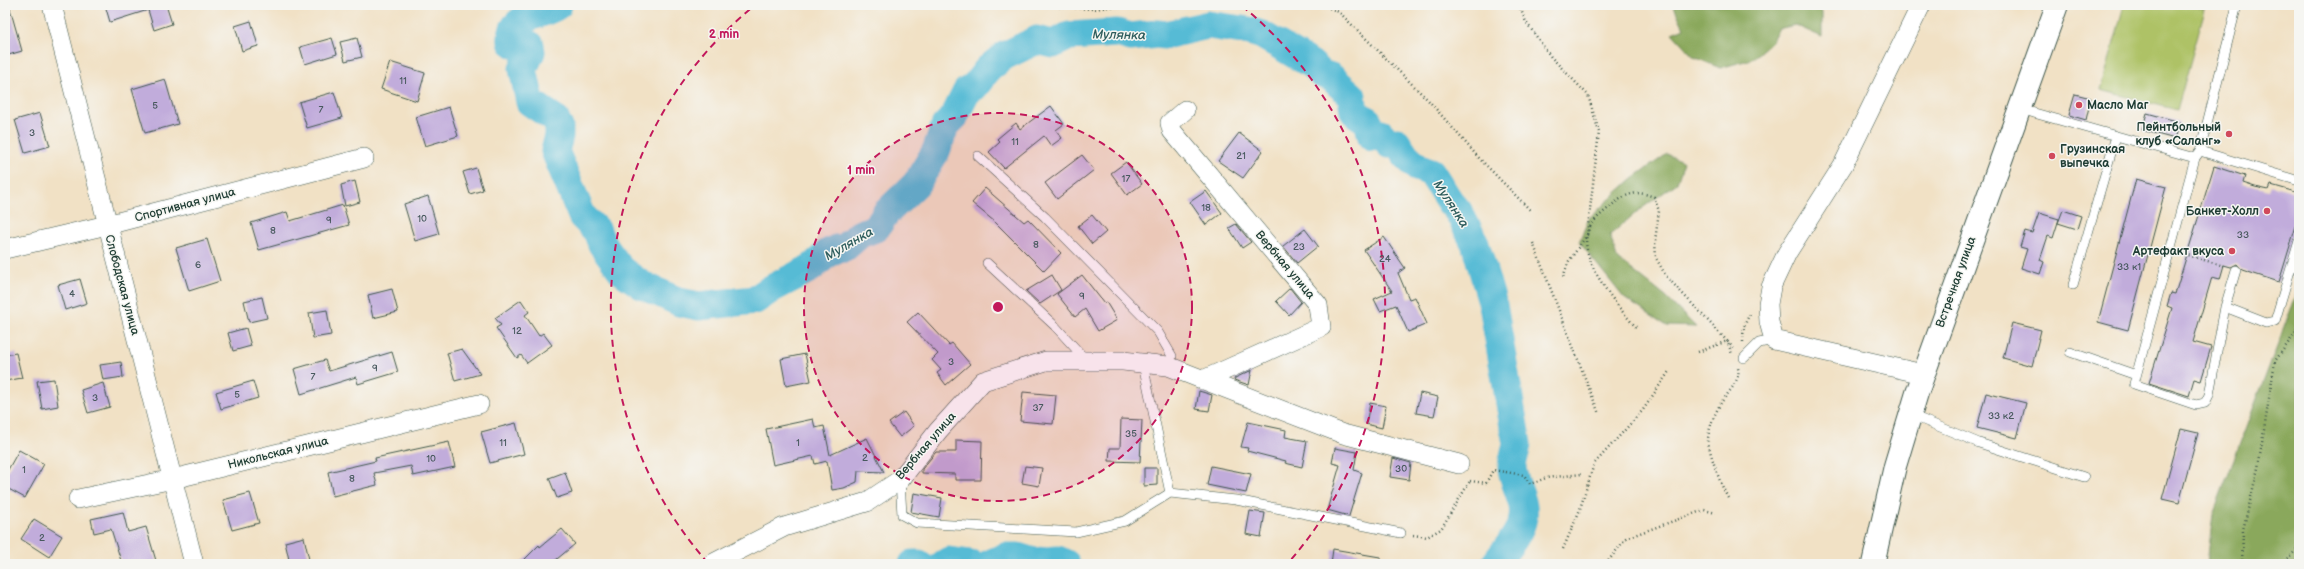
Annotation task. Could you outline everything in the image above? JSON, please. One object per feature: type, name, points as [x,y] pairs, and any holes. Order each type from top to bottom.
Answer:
[{"type":"main road","name":"Встречная улица","points":[[1873,564],[1895,466],[1923,374],[2057,5]]},
{"type":"street","name":"Слободская улица","points":[[52,5],[194,564]]},
{"type":"street","points":[[1921,5],[1843,165],[1787,253],[1771,287],[1769,316],[1774,340],[1923,374]]},
{"type":"street","name":"Вербная улица","points":[[1185,110],[1170,123],[1172,131],[1318,305],[1321,327],[1203,380]]},
{"type":"street","name":"Спортивная улица","points":[[5,249],[107,225],[364,158]]},
{"type":"street","name":"Вербная улица","points":[[712,564],[784,527],[867,502],[900,480],[938,431],[984,381],[1046,361],[1087,361],[1168,366],[1343,434],[1459,464]]},
{"type":"street","name":"Никольская улица","points":[[78,499],[173,479],[479,404]]},
{"type":"lane","points":[[2236,270],[2225,308],[2209,395],[2205,403],[2196,405],[2134,384],[2198,154],[2237,5]]},
{"type":"lane","points":[[2018,109],[2116,136],[2198,154],[2299,181]]},
{"type":"lane","points":[[2073,285],[2116,136]]},
{"type":"lane","points":[[978,156],[1045,217],[1158,332],[1172,356],[1168,366]]},
{"type":"lane","points":[[2225,308],[2266,323],[2275,321],[2299,241]]},
{"type":"lane","points":[[987,263],[1055,326],[1087,361]]},
{"type":"lane","points":[[1740,361],[1759,343],[1774,340]]},
{"type":"lane","points":[[2070,352],[2136,375]]},
{"type":"lane","points":[[1144,364],[1170,493]]},
{"type":"lane","points":[[1910,415],[1979,443],[2084,477]]},
{"type":"lane","points":[[900,480],[902,516],[917,523],[1076,532],[1125,521],[1170,493],[1236,500],[1401,533]]},
{"type":"path","points":[[1043,6],[1094,10],[1123,5]]},
{"type":"path","points":[[1322,5],[1339,12],[1423,95],[1479,158],[1530,210]]},
{"type":"path","points":[[1519,5],[1526,22],[1551,57],[1588,95],[1599,132],[1586,250],[1596,274],[1608,290],[1618,308],[1636,327]]},
{"type":"path","points":[[1562,277],[1569,261],[1587,235],[1594,220],[1622,197],[1641,191],[1654,196],[1659,211],[1655,241],[1656,258],[1666,276],[1727,341],[1740,361],[1739,370],[1732,388],[1721,403],[1712,421],[1708,440],[1719,480],[1728,498]]},
{"type":"path","points":[[1532,243],[1599,414]]},
{"type":"path","points":[[2171,250],[2236,270]]},
{"type":"path","points":[[2242,564],[2243,530],[2258,468],[2275,361],[2297,331],[2299,321]]},
{"type":"path","points":[[1698,352],[1727,341]]},
{"type":"path","points":[[1727,341],[1733,356]]},
{"type":"path","points":[[1563,548],[1579,512],[1594,464],[1643,410],[1670,370]]},
{"type":"path","points":[[1401,533],[1427,537],[1441,529],[1470,481],[1486,483],[1493,470],[1524,475],[1530,484],[1546,478],[1582,474]]},
{"type":"path","points":[[1606,564],[1626,538],[1704,510],[1716,513]]},
{"type":"path","points":[[2281,564],[2299,548]]},
{"type":"green space","points":[[1673,5],[1817,5],[1822,12],[1822,37],[1795,25],[1778,29],[1771,42],[1752,59],[1720,68],[1694,57],[1672,33],[1684,28]]},
{"type":"green space","points":[[2124,5],[2191,5],[2205,9],[2177,110],[2101,90]]},
{"type":"green space","points":[[1667,154],[1684,162],[1677,183],[1638,211],[1610,235],[1617,258],[1666,297],[1696,327],[1667,326],[1624,298],[1579,242],[1589,218],[1633,178]]},
{"type":"green space","points":[[2299,288],[2299,564],[2207,564],[2213,514]]},
{"type":"building","points":[[5,5],[9,5],[22,51],[5,56]]},
{"type":"building","points":[[105,5],[166,5],[172,24],[154,30],[148,10],[110,22]]},
{"type":"building","points":[[251,21],[258,46],[242,51],[235,26]]},
{"type":"building","points":[[332,38],[337,54],[305,64],[300,47]]},
{"type":"building","points":[[357,38],[362,57],[345,61],[340,42]]},
{"type":"building","points":[[390,62],[425,73],[417,101],[381,89]]},
{"type":"building","points":[[165,79],[178,124],[145,133],[132,89]]},
{"type":"building","points":[[334,92],[342,118],[307,128],[299,102]]},
{"type":"building","points":[[2075,94],[2091,98],[2086,120],[2069,115]]},
{"type":"building","points":[[1051,106],[1064,124],[1056,130],[1062,138],[1051,146],[1044,136],[1004,168],[989,152],[1000,142],[997,139],[1016,123],[1020,129]]},
{"type":"building","points":[[449,107],[458,136],[425,146],[416,117]]},
{"type":"building","points":[[40,113],[50,146],[25,153],[15,120]]},
{"type":"building","points":[[2147,113],[2180,122],[2175,139],[2142,130]]},
{"type":"building","points":[[1239,133],[1263,151],[1243,178],[1218,161]]},
{"type":"building","points":[[1082,155],[1094,170],[1057,199],[1045,183]]},
{"type":"building","points":[[1126,162],[1142,184],[1127,195],[1111,173]]},
{"type":"building","points":[[2214,166],[2245,176],[2243,183],[2255,187],[2269,190],[2271,185],[2299,193],[2299,216],[2279,282],[2242,270],[2237,264],[2231,267],[2224,265],[2220,279],[2212,277],[2193,342],[2211,347],[2201,381],[2194,379],[2189,396],[2149,383],[2172,308],[2167,306],[2171,293],[2175,294]]},
{"type":"building","points":[[476,168],[483,190],[470,194],[463,172]]},
{"type":"building","points":[[2136,179],[2166,187],[2128,330],[2098,322]]},
{"type":"building","points":[[355,181],[360,202],[345,206],[341,185]]},
{"type":"building","points":[[985,188],[1024,222],[1028,219],[1061,253],[1044,271],[995,222],[972,203]]},
{"type":"building","points":[[1206,191],[1222,213],[1206,225],[1190,202]]},
{"type":"building","points":[[428,196],[439,234],[415,241],[404,204]]},
{"type":"building","points":[[343,205],[349,225],[259,250],[251,223],[287,212],[290,221]]},
{"type":"building","points":[[2063,210],[2081,216],[2077,229],[2058,223]]},
{"type":"building","points":[[2039,213],[2059,219],[2053,238],[2048,236],[2040,260],[2044,262],[2040,274],[2021,268],[2027,249],[2020,247],[2025,231],[2032,233]]},
{"type":"building","points":[[1092,215],[1106,232],[1092,244],[1078,226]]},
{"type":"building","points":[[1236,224],[1251,242],[1242,248],[1229,228]]},
{"type":"building","points":[[1305,229],[1318,246],[1297,263],[1283,246]]},
{"type":"building","points":[[1384,237],[1405,268],[1398,273],[1409,299],[1415,297],[1427,324],[1408,332],[1396,305],[1380,311],[1374,299],[1392,291],[1364,250]]},
{"type":"building","points":[[207,239],[220,281],[189,291],[176,248]]},
{"type":"building","points":[[1052,275],[1061,290],[1040,304],[1026,291]]},
{"type":"building","points":[[1082,275],[1104,303],[1106,302],[1117,320],[1098,331],[1085,309],[1075,317],[1057,294]]},
{"type":"building","points":[[80,279],[87,303],[65,310],[58,285]]},
{"type":"building","points":[[1290,288],[1301,302],[1289,315],[1276,301]]},
{"type":"building","points":[[392,289],[398,312],[373,318],[368,295]]},
{"type":"building","points":[[262,297],[267,318],[249,322],[244,301]]},
{"type":"building","points":[[521,300],[529,312],[525,315],[539,336],[543,333],[552,345],[527,363],[521,355],[517,358],[496,328],[501,325],[495,318]]},
{"type":"building","points":[[327,310],[331,335],[313,338],[309,313]]},
{"type":"building","points":[[918,312],[949,345],[952,343],[970,364],[946,385],[937,373],[941,370],[932,360],[938,354],[907,322]]},
{"type":"building","points":[[2012,323],[2041,330],[2032,366],[2003,358]]},
{"type":"building","points":[[246,328],[251,346],[233,351],[228,333]]},
{"type":"building","points":[[462,349],[480,374],[455,381],[447,353]]},
{"type":"building","points":[[392,352],[398,372],[358,384],[356,377],[301,394],[294,369],[325,360],[329,371]]},
{"type":"building","points":[[16,353],[22,378],[5,381],[5,355]]},
{"type":"building","points":[[805,354],[811,381],[786,386],[781,359]]},
{"type":"building","points":[[121,362],[123,377],[103,380],[100,365]]},
{"type":"building","points":[[1252,370],[1249,385],[1234,380],[1235,378]]},
{"type":"building","points":[[54,379],[58,406],[42,409],[37,381]]},
{"type":"building","points":[[253,381],[258,398],[221,409],[216,392]]},
{"type":"building","points":[[103,383],[110,407],[88,413],[81,390]]},
{"type":"building","points":[[1199,391],[1212,395],[1209,411],[1196,409]]},
{"type":"building","points":[[1023,392],[1056,395],[1053,424],[1020,421]]},
{"type":"building","points":[[1420,393],[1438,397],[1434,416],[1416,413]]},
{"type":"building","points":[[1986,393],[2026,403],[2017,438],[1977,428]]},
{"type":"building","points":[[1370,403],[1386,406],[1382,428],[1366,424]]},
{"type":"building","points":[[904,412],[914,426],[900,437],[889,423]]},
{"type":"building","points":[[813,419],[815,428],[824,426],[830,455],[867,438],[884,472],[858,471],[857,482],[844,488],[832,490],[827,461],[815,464],[813,456],[773,465],[766,429]]},
{"type":"building","points":[[1121,419],[1142,420],[1140,462],[1109,461],[1110,448],[1120,448]]},
{"type":"building","points":[[1248,422],[1286,430],[1285,437],[1307,441],[1302,467],[1285,463],[1286,461],[1247,451],[1248,448],[1241,447]]},
{"type":"building","points":[[516,423],[524,454],[490,463],[481,432]]},
{"type":"building","points":[[2181,429],[2198,433],[2179,503],[2162,499]]},
{"type":"building","points":[[956,440],[982,441],[981,480],[955,480],[955,474],[922,473],[922,469],[936,452],[956,452]]},
{"type":"building","points":[[449,442],[455,467],[413,476],[411,466],[374,473],[377,485],[333,496],[328,472],[376,461],[375,458]]},
{"type":"building","points":[[1335,448],[1357,452],[1354,470],[1362,473],[1349,516],[1327,510],[1340,465],[1332,463]]},
{"type":"building","points":[[19,450],[44,464],[25,498],[5,487],[5,475]]},
{"type":"building","points":[[1393,458],[1411,463],[1409,480],[1390,477]]},
{"type":"building","points":[[1025,466],[1042,468],[1039,486],[1022,483]]},
{"type":"building","points":[[1211,466],[1251,474],[1246,493],[1207,485]]},
{"type":"building","points":[[1144,468],[1157,468],[1157,485],[1144,486]]},
{"type":"building","points":[[565,472],[572,493],[557,498],[549,478]]},
{"type":"building","points":[[250,493],[259,523],[232,530],[223,500]]},
{"type":"building","points":[[914,493],[942,498],[939,517],[911,512]]},
{"type":"building","points":[[1250,511],[1265,513],[1261,537],[1246,534]]},
{"type":"building","points":[[123,512],[128,532],[146,527],[157,564],[122,564],[111,529],[94,533],[91,519]]},
{"type":"building","points":[[34,519],[62,536],[49,557],[21,539]]},
{"type":"building","points":[[562,529],[575,544],[551,564],[520,564],[539,545],[540,547]]},
{"type":"building","points":[[304,537],[310,564],[290,564],[285,542]]},
{"type":"building","points":[[1333,549],[1380,557],[1380,564],[1331,564]]},
{"type":"waterway","name":"Мулянка","points":[[558,5],[520,21],[515,26],[512,33],[512,42],[516,45],[523,42],[530,45],[531,52],[523,69],[530,102],[555,119],[559,127],[559,136],[555,151],[582,216],[597,231],[602,244],[622,271],[642,285],[679,302],[699,306],[755,300],[771,289],[811,268],[828,253],[836,249],[844,248],[860,234],[876,228],[886,213],[916,184],[936,151],[945,126],[954,117],[967,91],[974,87],[988,69],[1004,56],[1037,40],[1053,44],[1069,36],[1117,33],[1131,37],[1157,34],[1165,35],[1208,25],[1249,31],[1262,35],[1311,64],[1322,74],[1331,77],[1352,96],[1354,112],[1368,121],[1372,137],[1381,134],[1389,144],[1397,142],[1406,156],[1419,168],[1431,172],[1450,202],[1458,211],[1475,243],[1493,305],[1517,444],[1512,468],[1513,475],[1523,508],[1520,528],[1495,564]]},
{"type":"waterway","name":"Мулянка","points":[[989,564],[1005,557],[1018,557],[1034,562],[1058,560],[1066,564]]},
{"type":"waterway","name":"Мулянка","points":[[944,564],[949,561],[971,564]]},
{"type":"waterway","name":"Мулянка","points":[[913,564],[919,564]]},
{"type":"place","name":"Масло Маг","points":[[2079,105]]},
{"type":"place","name":"Пейнтбольный клуб «Саланг»","points":[[2229,134]]},
{"type":"place","name":"Грузинская выпечка","points":[[2052,156]]},
{"type":"place","name":"Банкет-Холл","points":[[2267,211]]},
{"type":"place","name":"Артефакт вкуса","points":[[2232,251]]}]
